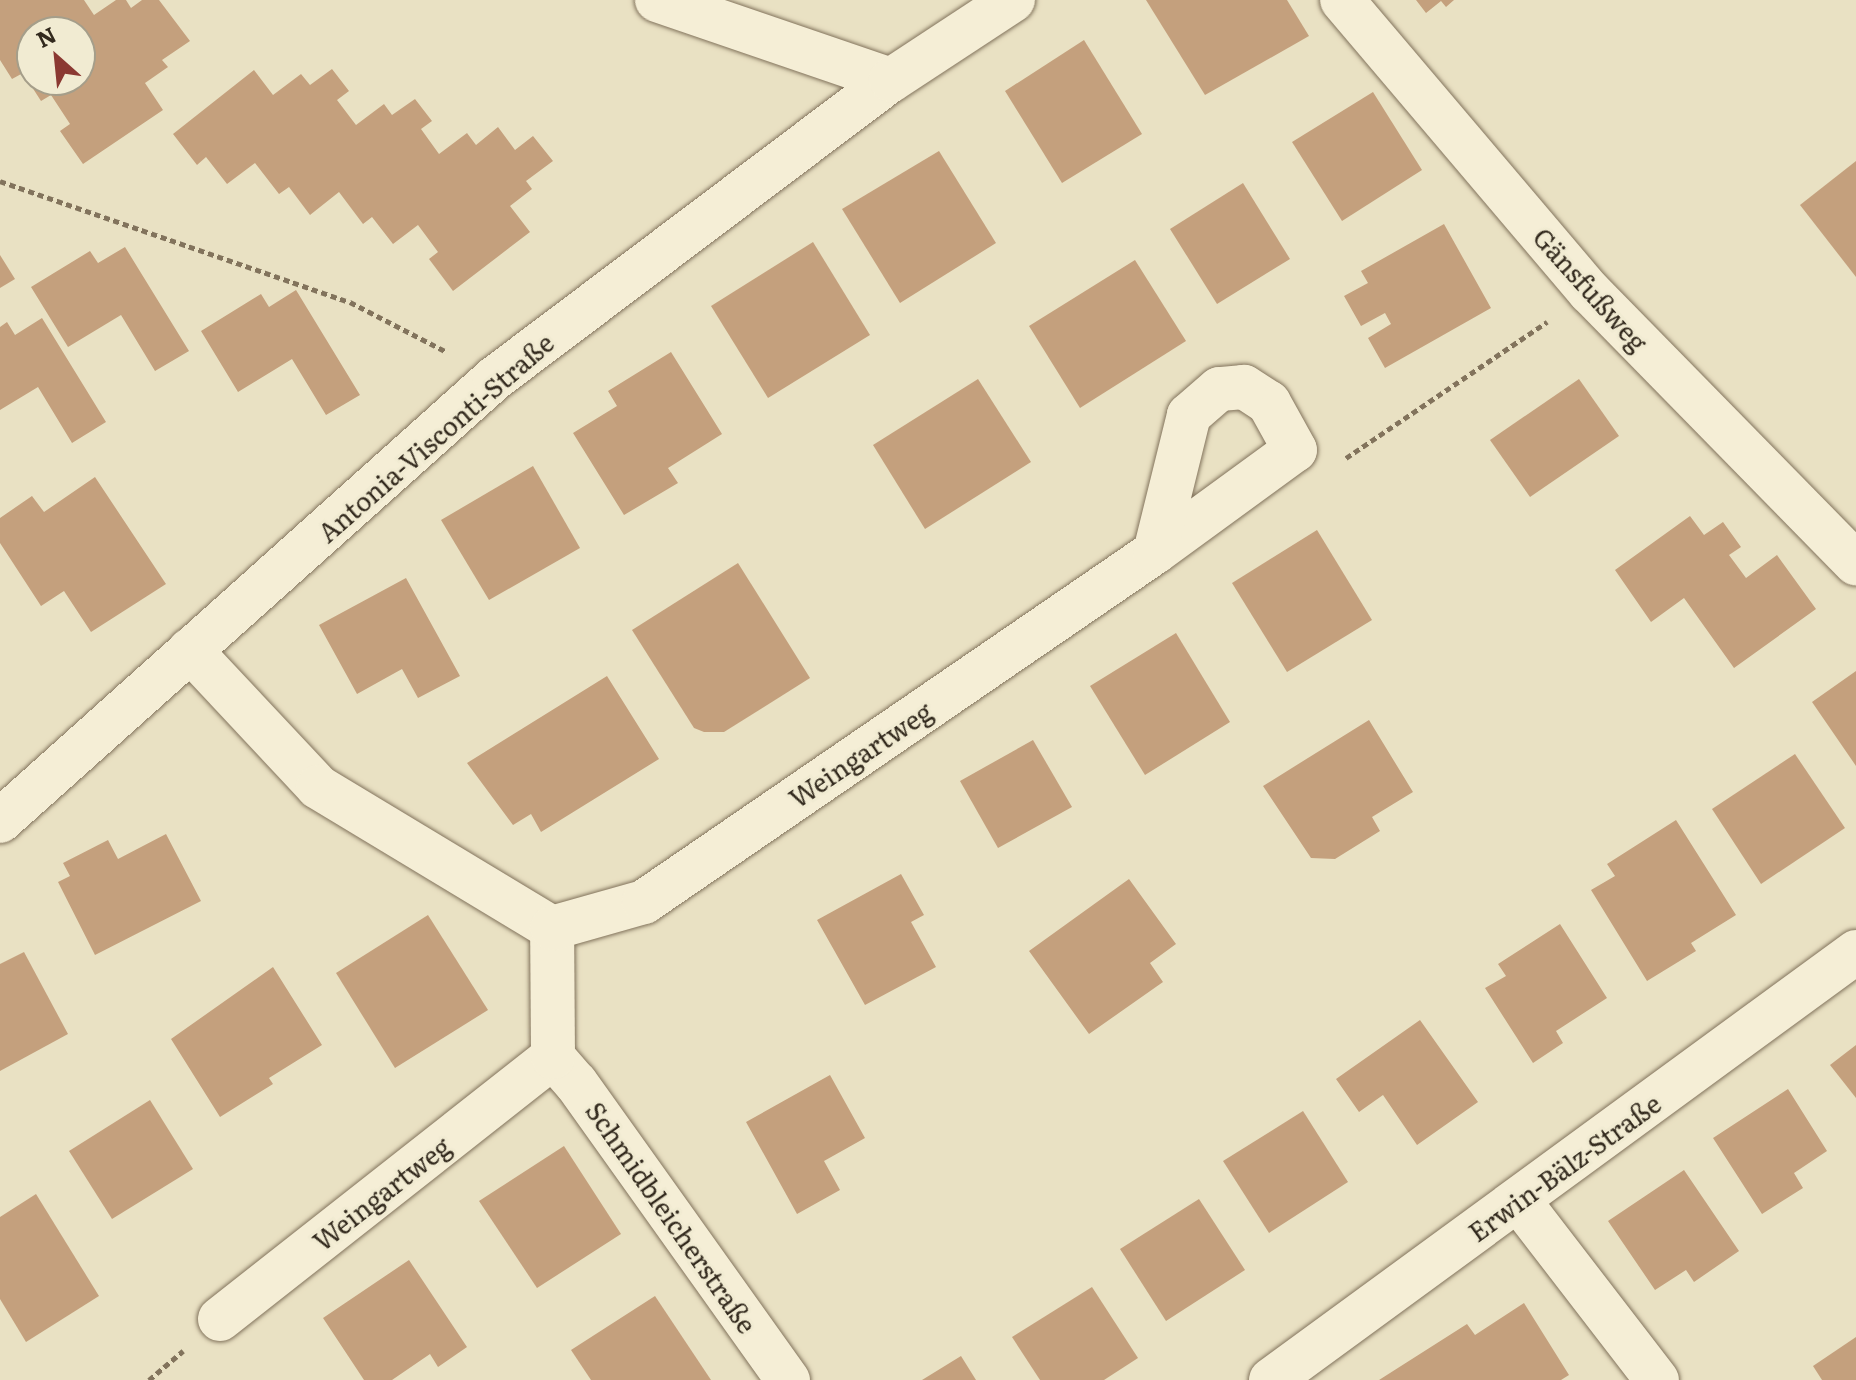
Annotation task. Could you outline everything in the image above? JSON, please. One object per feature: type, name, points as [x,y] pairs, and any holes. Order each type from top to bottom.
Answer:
[{"type":"street","points":[[657,0],[891,80]]},
{"type":"street","name":"Antonia-Visconti-Straße","points":[[9,795],[190,650],[495,378],[891,80],[1013,0]]},
{"type":"street","name":"Gänsfußweg","points":[[1342,0],[1590,292],[1856,564]]},
{"type":"street","points":[[1155,552],[1189,415],[1219,389],[1244,387],[1269,403],[1295,450]]},
{"type":"street","name":"Weingartweg","points":[[552,928],[644,902],[1155,552],[1295,450]]},
{"type":"street","points":[[190,650],[318,787],[552,928],[553,1057]]},
{"type":"street","name":"Erwin-Bälz-Straße","points":[[1271,1380],[1856,952]]},
{"type":"street","name":"Weingartweg","points":[[220,1319],[553,1057]]},
{"type":"street","name":"Schmidbleicherstraße","points":[[553,1057],[576,1083],[788,1380]]},
{"type":"street","points":[[1519,1201],[1657,1380]]},
{"type":"path","points":[[0,181],[350,302],[495,378]]},
{"type":"path","points":[[1295,450],[1343,460],[1590,292]]},
{"type":"building","points":[[0,0],[84,0],[94,15],[116,0],[126,0],[131,8],[142,0],[159,0],[190,41],[162,60],[168,67],[145,83],[163,110],[83,164],[60,131],[70,124],[52,96],[96,96],[96,16],[16,16],[16,77],[12,79],[0,60]]},
{"type":"building","points":[[1146,0],[1287,0],[1309,36],[1205,95]]},
{"type":"building","points":[[1416,0],[1454,0],[1446,7],[1441,1],[1426,13]]},
{"type":"building","points":[[1084,40],[1142,134],[1062,183],[1005,91]]},
{"type":"building","points":[[332,69],[349,91],[337,100],[356,125],[384,104],[392,115],[415,99],[432,121],[421,129],[439,154],[467,133],[476,145],[498,127],[515,150],[533,136],[553,161],[526,181],[532,189],[510,206],[530,232],[453,291],[429,259],[438,252],[418,225],[393,244],[372,217],[363,224],[339,192],[310,215],[289,187],[279,194],[255,163],[227,184],[206,157],[197,165],[173,134],[254,70],[273,95],[301,74],[310,85]]},
{"type":"building","points":[[1373,92],[1422,170],[1342,221],[1292,142]]},
{"type":"building","points":[[939,151],[996,243],[900,303],[842,209]]},
{"type":"building","points":[[1856,161],[1856,277],[1800,205]]},
{"type":"building","points":[[1243,183],[1290,259],[1217,304],[1170,229]]},
{"type":"building","points":[[1444,224],[1491,308],[1385,368],[1368,338],[1391,324],[1385,313],[1361,326],[1344,296],[1368,283],[1361,271]]},
{"type":"building","points":[[813,242],[870,335],[768,398],[711,306]]},
{"type":"building","points":[[125,247],[189,351],[155,371],[121,315],[68,347],[31,287],[90,251],[98,263]]},
{"type":"building","points":[[0,255],[15,279],[0,288]]},
{"type":"building","points":[[1135,260],[1186,341],[1080,408],[1029,326]]},
{"type":"building","points":[[296,290],[360,395],[326,415],[292,359],[238,392],[201,331],[261,294],[269,307]]},
{"type":"building","points":[[42,318],[106,422],[72,443],[38,387],[0,410],[0,327],[7,322],[15,335]]},
{"type":"building","points":[[671,352],[722,434],[668,468],[678,483],[624,515],[573,433],[617,406],[608,391]]},
{"type":"building","points":[[978,379],[1031,462],[925,529],[873,445]]},
{"type":"building","points":[[1579,379],[1619,436],[1530,497],[1490,440]]},
{"type":"building","points":[[533,466],[580,548],[489,600],[441,520]]},
{"type":"building","points":[[95,477],[166,584],[91,632],[64,591],[41,606],[0,543],[0,518],[32,496],[44,512]]},
{"type":"building","points":[[1690,516],[1704,535],[1723,522],[1741,547],[1729,555],[1746,578],[1777,555],[1816,609],[1734,668],[1684,598],[1651,622],[1615,570]]},
{"type":"building","points":[[1317,530],[1372,620],[1287,672],[1232,583]]},
{"type":"building","points":[[738,563],[810,678],[724,732],[704,732],[694,728],[632,630]]},
{"type":"building","points":[[406,578],[460,676],[418,698],[402,669],[357,694],[319,625]]},
{"type":"building","points":[[1176,633],[1230,722],[1145,775],[1090,686]]},
{"type":"building","points":[[1856,671],[1856,766],[1812,702]]},
{"type":"building","points":[[607,676],[659,759],[541,832],[531,814],[513,825],[467,763]]},
{"type":"building","points":[[1369,720],[1413,792],[1372,817],[1380,831],[1335,859],[1311,858],[1263,786]]},
{"type":"building","points":[[1033,740],[1072,807],[998,848],[960,781]]},
{"type":"building","points":[[1795,754],[1845,828],[1761,884],[1712,809]]},
{"type":"building","points":[[1676,820],[1736,915],[1691,943],[1696,951],[1647,981],[1591,890],[1615,876],[1607,864]]},
{"type":"building","points":[[166,834],[201,901],[95,955],[58,882],[70,876],[63,863],[108,840],[118,859]]},
{"type":"building","points":[[901,874],[924,915],[911,922],[936,967],[865,1005],[817,920]]},
{"type":"building","points":[[1129,879],[1176,944],[1150,963],[1163,982],[1089,1034],[1029,951]]},
{"type":"building","points":[[428,915],[488,1010],[395,1068],[336,973]]},
{"type":"building","points":[[1560,924],[1607,998],[1556,1031],[1563,1043],[1533,1063],[1485,988],[1506,976],[1498,964]]},
{"type":"building","points":[[24,952],[68,1034],[0,1071],[0,964]]},
{"type":"building","points":[[273,967],[322,1045],[269,1078],[273,1084],[220,1117],[171,1039]]},
{"type":"building","points":[[1420,1020],[1478,1102],[1417,1145],[1383,1095],[1359,1112],[1336,1079]]},
{"type":"building","points":[[1856,1045],[1856,1098],[1830,1065]]},
{"type":"building","points":[[830,1075],[865,1138],[824,1161],[840,1190],[797,1214],[746,1122]]},
{"type":"building","points":[[1788,1089],[1827,1151],[1794,1173],[1803,1188],[1762,1214],[1713,1138]]},
{"type":"building","points":[[150,1100],[193,1169],[112,1219],[69,1151]]},
{"type":"building","points":[[1303,1111],[1348,1182],[1269,1233],[1223,1161]]},
{"type":"building","points":[[564,1146],[621,1234],[537,1288],[479,1201]]},
{"type":"building","points":[[1684,1170],[1739,1251],[1694,1282],[1686,1270],[1655,1290],[1608,1221]]},
{"type":"building","points":[[36,1194],[99,1296],[26,1342],[0,1299],[0,1217]]},
{"type":"building","points":[[1199,1199],[1245,1270],[1166,1321],[1120,1249]]},
{"type":"building","points":[[409,1260],[467,1347],[438,1367],[430,1354],[392,1380],[364,1380],[323,1318]]},
{"type":"building","points":[[1092,1287],[1138,1358],[1104,1380],[1040,1380],[1012,1337]]},
{"type":"building","points":[[655,1296],[711,1380],[591,1380],[571,1350]]},
{"type":"building","points":[[1524,1303],[1569,1375],[1561,1380],[1379,1380],[1467,1324],[1475,1335]]},
{"type":"building","points":[[1856,1337],[1856,1380],[1822,1380],[1813,1366]]},
{"type":"building","points":[[961,1356],[976,1380],[922,1380]]}]
